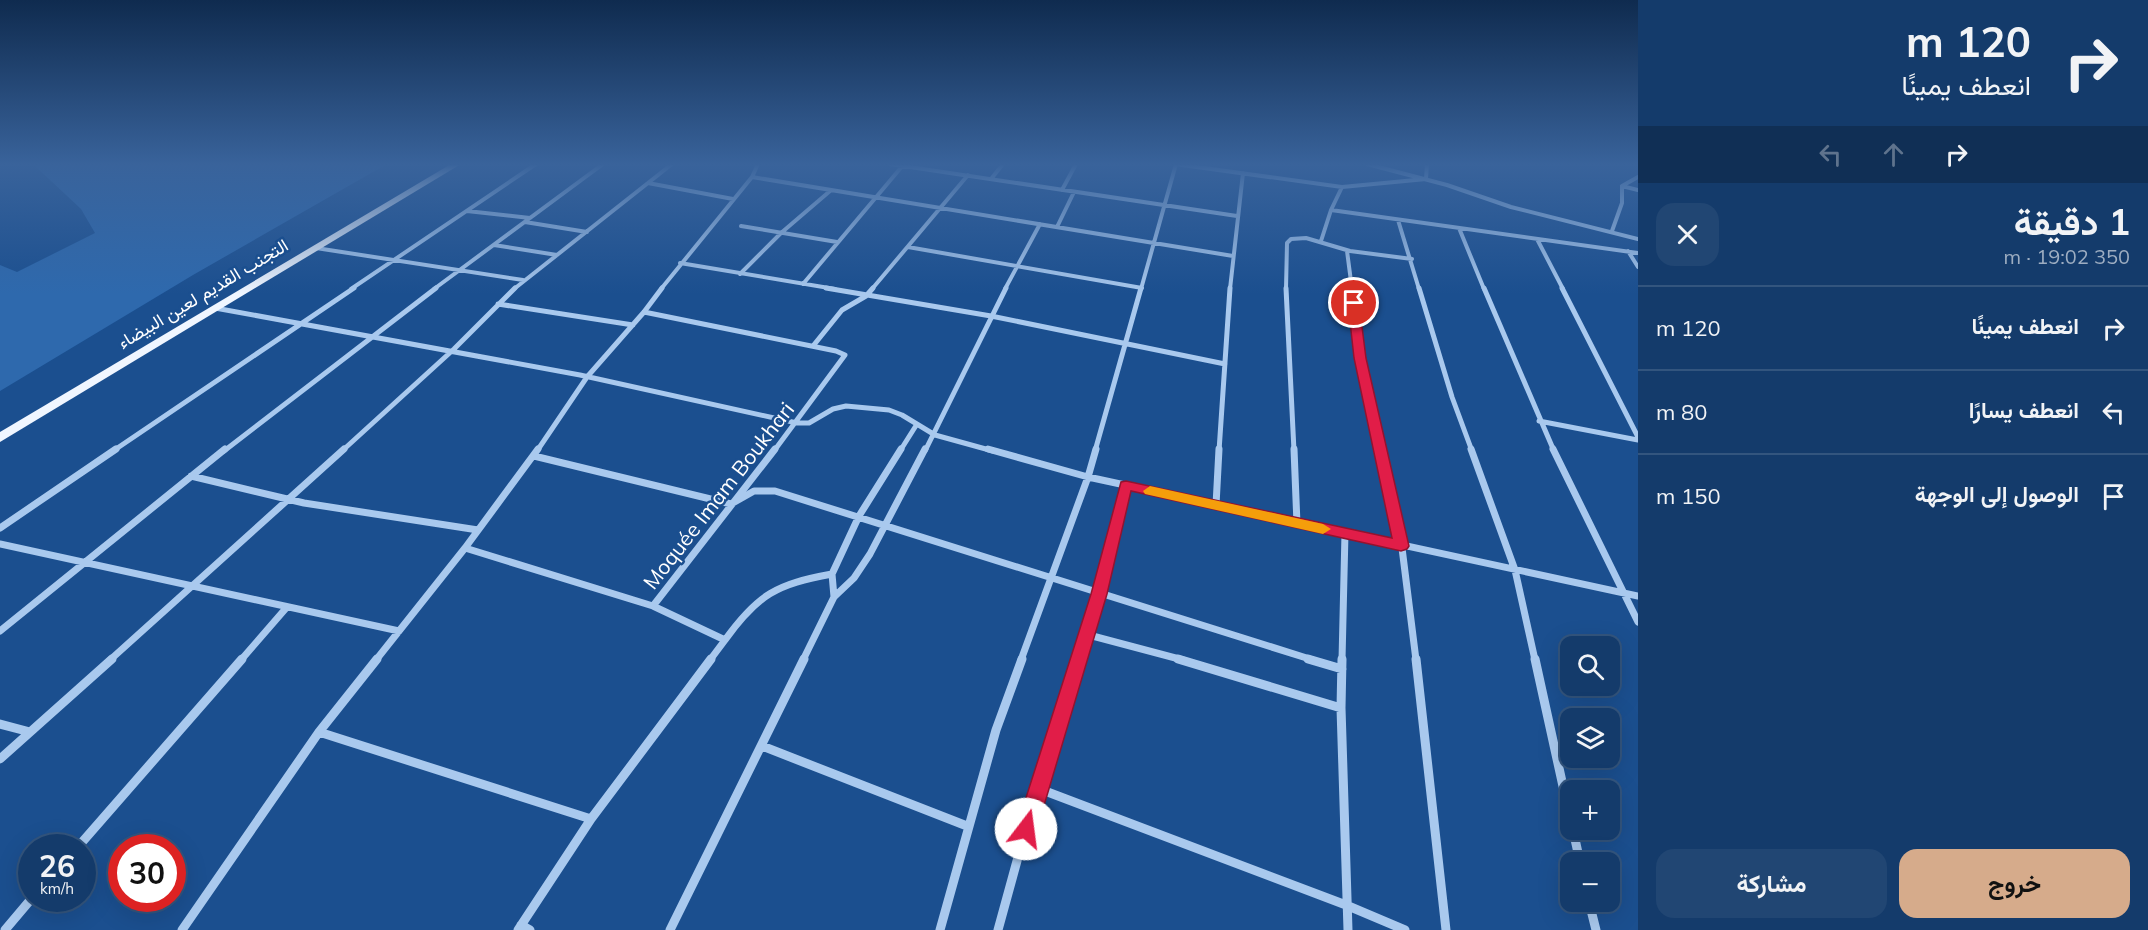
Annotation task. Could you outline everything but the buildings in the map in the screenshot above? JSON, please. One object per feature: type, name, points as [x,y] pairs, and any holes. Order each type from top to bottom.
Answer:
[{"type":"main road","name":"التجنب القديم لعين البيضاء","points":[[0,438],[384,207]]},
{"type":"street","points":[[0,528],[298,323],[472,207]]},
{"type":"street","points":[[0,631],[191,476],[459,270],[545,207]]},
{"type":"street","points":[[0,759],[194,587],[454,349],[523,280],[618,207]]},
{"type":"street","points":[[182,930],[319,732],[465,548],[534,456],[586,377],[644,312],[680,263],[726,207]]},
{"type":"street","points":[[740,274],[811,207]]},
{"type":"street","points":[[803,284],[868,207]]},
{"type":"street","points":[[937,207],[1233,256]]},
{"type":"street","points":[[1057,227],[1067,207]]},
{"type":"street","points":[[940,930],[996,730],[1088,477],[1163,207]]},
{"type":"street","points":[[1180,207],[1237,216]]},
{"type":"street","points":[[1216,505],[1238,207]]},
{"type":"street","points":[[1513,207],[1638,239]]},
{"type":"street","points":[[1612,231],[1620,207]]},
{"type":"street","points":[[813,346],[838,313],[852,302],[866,296],[941,208]]},
{"type":"street","points":[[1321,242],[1332,210],[1638,253]]},
{"type":"street","points":[[467,211],[587,232]]},
{"type":"street","points":[[1398,220],[1412,259],[1452,397],[1515,570],[1562,780]]},
{"type":"street","points":[[670,930],[834,597],[849,586],[886,524],[935,435],[1016,266],[1040,224]]},
{"type":"street","points":[[741,226],[837,242]]},
{"type":"street","points":[[1459,228],[1539,421],[1638,622]]},
{"type":"street","points":[[1297,524],[1286,286],[1287,243],[1294,237],[1321,242],[1347,251],[1412,259]]},
{"type":"street","points":[[1537,238],[1638,439]]},
{"type":"street","points":[[494,245],[557,255]]},
{"type":"street","points":[[908,247],[1142,288]]},
{"type":"street","points":[[316,248],[523,280]]},
{"type":"street","points":[[1347,251],[1360,358],[1401,546],[1446,930]]},
{"type":"street","points":[[1628,251],[1638,267]]},
{"type":"street","points":[[680,263],[992,316],[1225,364]]},
{"type":"street","points":[[498,304],[633,325]]},
{"type":"street","points":[[214,308],[454,349],[696,397],[797,423],[809,423],[840,407],[860,405],[902,415],[935,435],[1088,477],[1638,596]]},
{"type":"street","name":"Moquée Imam Boukhari","points":[[644,312],[842,352],[845,355],[797,423],[731,504],[654,606],[725,640]]},
{"type":"street","points":[[1539,421],[1638,439]]},
{"type":"street","points":[[834,597],[832,574],[859,516],[917,424]]},
{"type":"street","points":[[534,456],[731,504],[754,491],[764,490],[886,524],[1099,594],[1342,669]]},
{"type":"street","points":[[191,476],[289,500],[478,530]]},
{"type":"street","points":[[998,930],[1037,788],[1099,594],[1126,485]]},
{"type":"street","points":[[1345,533],[1341,708],[1348,930]]},
{"type":"street","points":[[0,544],[399,631]]},
{"type":"street","points":[[465,548],[654,606]]},
{"type":"street","points":[[523,928],[591,819],[725,640],[761,597],[783,584],[832,574]]},
{"type":"street","points":[[89,834],[287,607]]},
{"type":"street","points":[[1085,634],[1194,663],[1341,708]]},
{"type":"street","points":[[0,724],[30,732]]},
{"type":"street","points":[[319,732],[591,819]]},
{"type":"street","points":[[762,746],[968,826]]},
{"type":"street","points":[[1037,788],[1406,930]]},
{"type":"street","points":[[5,930],[20,912]]},
{"type":"street","points":[[1592,912],[1596,930]]},
{"type":"shaded area","points":[[79,207],[311,207],[193,275],[0,391],[0,265],[17,272],[95,233]]},
{"type":"slow traffic","points":[[1150,491],[1323,529]]},
{"type":"route","points":[[1026,829],[1099,594],[1126,485],[1401,546],[1400,532],[1360,358],[1354,303]]}]
